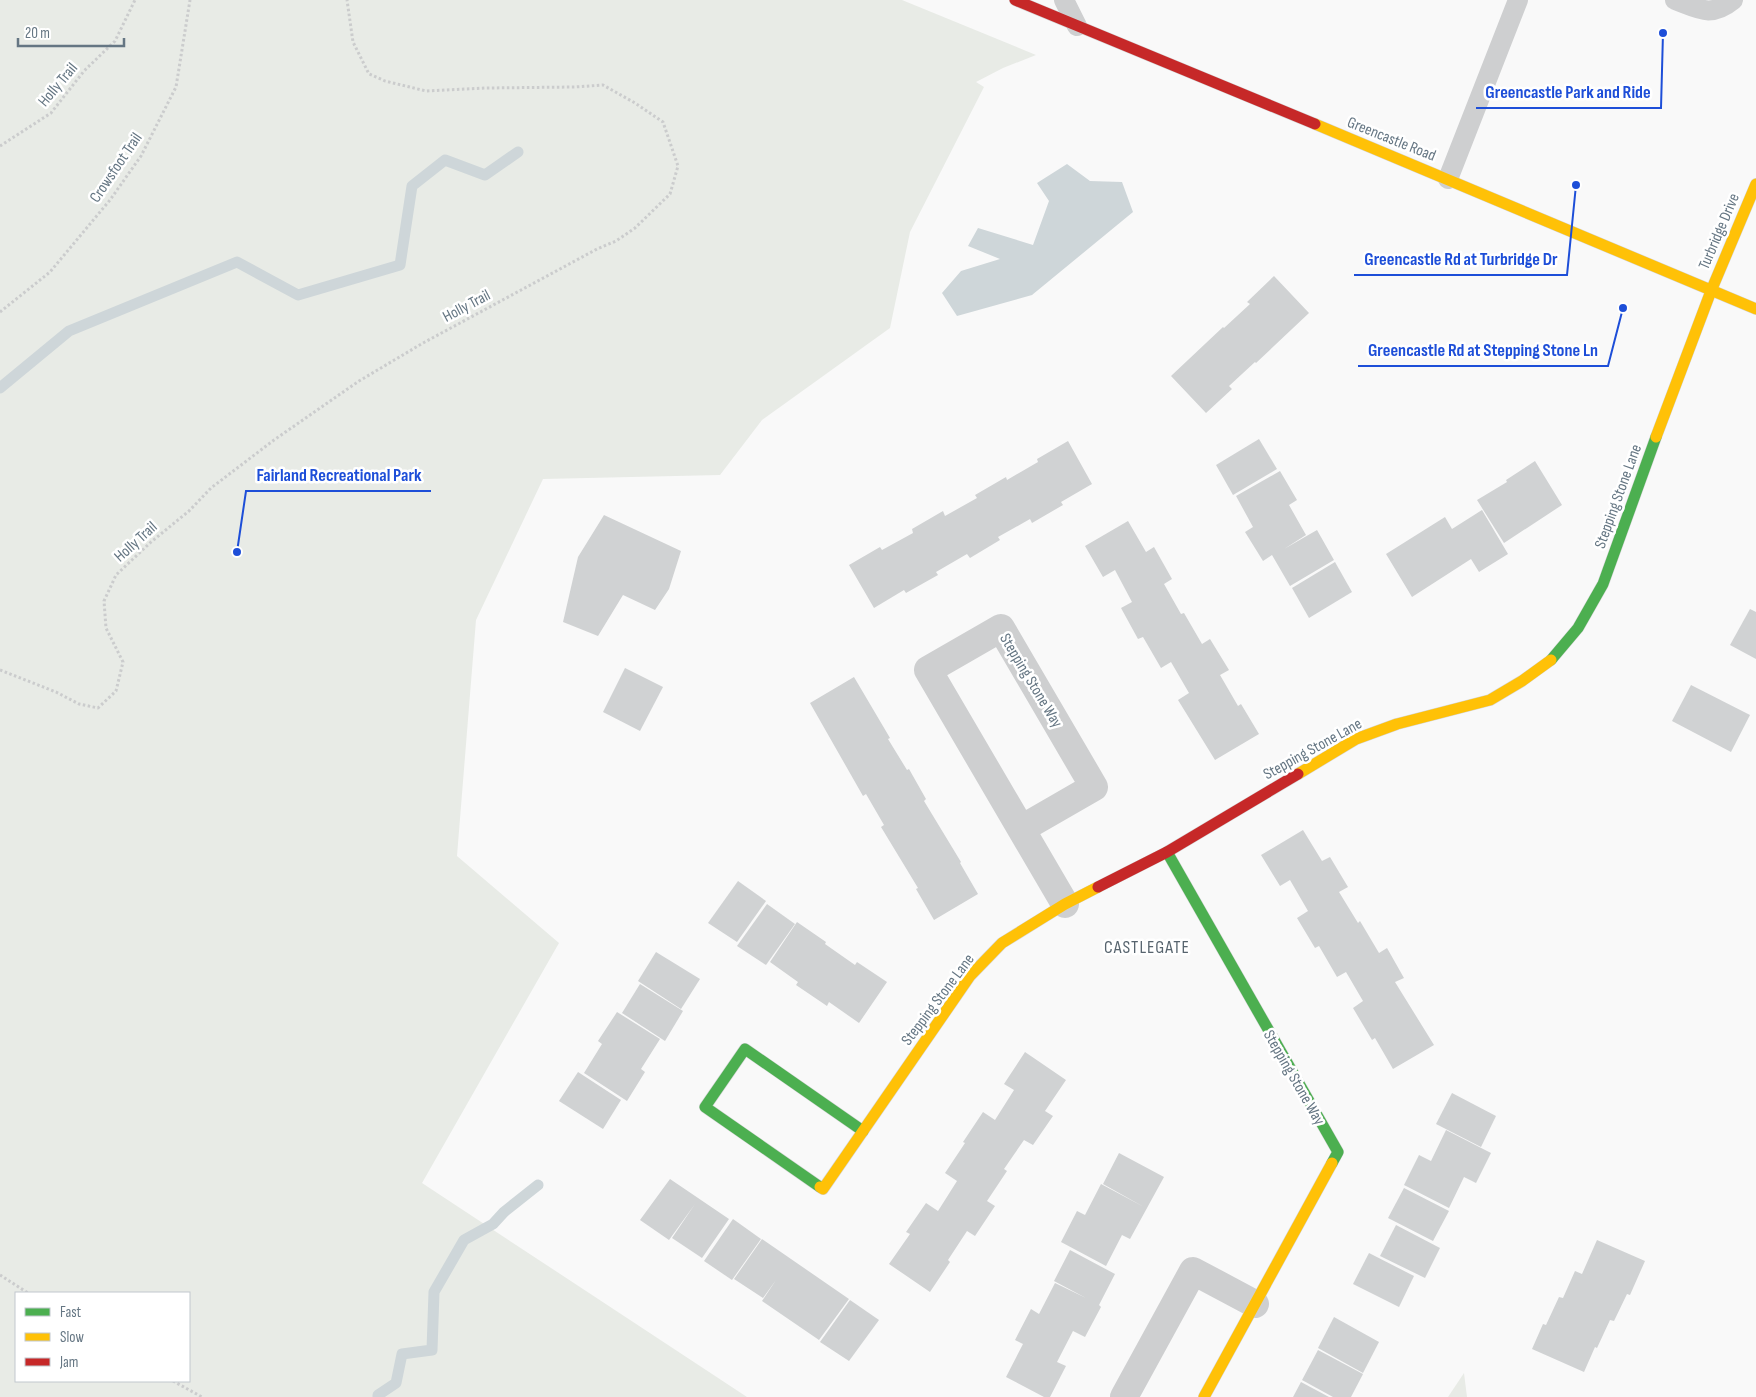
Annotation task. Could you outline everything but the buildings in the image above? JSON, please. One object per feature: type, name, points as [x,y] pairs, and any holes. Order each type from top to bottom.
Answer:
[{"type":"street","name":"Greencastle Road","points":[[1014,0],[1448,179],[1756,309]]},
{"type":"street","name":"Turbridge Drive","points":[[1711,291],[1756,184]]},
{"type":"street","name":"Stepping Stone Lane","points":[[863,1131],[745,1049],[705,1107],[823,1188],[863,1131],[970,976],[1002,943],[1065,904],[1167,852],[1356,739],[1397,724],[1490,700],[1555,657],[1578,628],[1603,584],[1711,291]]},
{"type":"street","name":"Stepping Stone Way","points":[[1021,829],[1094,787],[1001,628],[928,670],[1021,829],[1065,904]]},
{"type":"street","name":"Stepping Stone Way","points":[[1167,852],[1338,1152],[1204,1397]]},
{"type":"street","points":[[1124,1397],[1193,1271],[1255,1304]]},
{"type":"lane","points":[[1064,0],[1077,26]]},
{"type":"lane","points":[[1448,179],[1518,0]]},
{"type":"lane","points":[[1675,0],[1703,11],[1713,12],[1725,7],[1733,0]]},
{"type":"path","name":"Holly Trail","points":[[0,146],[51,113],[84,71],[115,42],[135,0]]},
{"type":"path","name":"Crowsfoot Trail","points":[[0,312],[50,272],[110,200],[141,156],[176,87],[190,0]]},
{"type":"path","name":"Holly Trail","points":[[0,670],[56,692],[79,704],[98,708],[116,691],[123,662],[106,628],[104,601],[116,575],[150,542],[189,510],[211,488],[274,440],[359,381],[431,338],[597,249],[616,241],[635,228],[670,194],[678,166],[663,122],[635,103],[603,85],[426,91],[385,81],[368,74],[353,42],[347,0]]},
{"type":"path","points":[[0,1275],[26,1292]]},
{"type":"path","points":[[174,1382],[202,1397]]},
{"type":"shaded area","points":[[0,0],[902,0],[1036,55],[1003,68],[976,82],[984,87],[910,232],[890,328],[762,420],[720,475],[543,479],[476,620],[457,856],[559,943],[422,1183],[747,1397],[0,1397]]},
{"type":"shaded area","points":[[1067,164],[1090,181],[1122,182],[1133,212],[1032,295],[957,316],[942,293],[961,271],[1000,259],[968,246],[978,228],[1033,245],[1049,201],[1037,183]]},
{"type":"shaded area","points":[[1464,1373],[1467,1397],[1448,1397]]},
{"type":"waterway","points":[[0,388],[69,331],[237,262],[298,295],[400,265],[412,186],[445,160],[485,175],[518,152]]},
{"type":"waterway","points":[[378,1397],[378,1395],[396,1383],[402,1354],[432,1350],[434,1292],[464,1240],[493,1224],[504,1212],[538,1185]]},
{"type":"traffic: fast","points":[[1551,660],[1578,628],[1603,584],[1656,437]]},
{"type":"traffic: fast","points":[[1167,852],[1338,1152],[1332,1163]]},
{"type":"traffic: fast","points":[[820,1187],[705,1107],[745,1049],[863,1131]]},
{"type":"traffic: slow","points":[[1315,124],[1756,309]]},
{"type":"traffic: slow","points":[[1656,437],[1711,291],[1756,184]]},
{"type":"traffic: slow","points":[[1298,774],[1356,739],[1397,724],[1490,700],[1522,681],[1551,660]]},
{"type":"traffic: slow","points":[[820,1187],[823,1189],[970,976],[1002,943],[1065,904],[1098,887]]},
{"type":"traffic: slow","points":[[1204,1397],[1332,1163]]},
{"type":"traffic: jam","points":[[1015,0],[1315,124]]},
{"type":"traffic: jam","points":[[1098,887],[1167,852],[1298,774]]},
{"type":"place","name":"Greencastle Park and Ride","points":[[1663,33]]},
{"type":"place","name":"Greencastle Rd at Turbridge Dr","points":[[1576,185]]},
{"type":"place","name":"Greencastle Rd at Stepping Stone Ln","points":[[1623,308]]},
{"type":"place","name":"Fairland Recreational Park","points":[[237,552]]},
{"type":"district","name":"CASTLEGATE","points":[[1147,947]]}]
